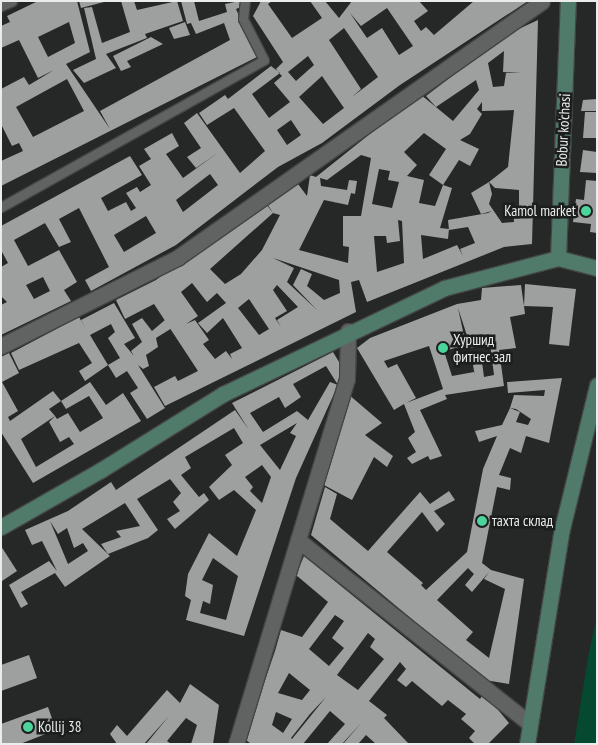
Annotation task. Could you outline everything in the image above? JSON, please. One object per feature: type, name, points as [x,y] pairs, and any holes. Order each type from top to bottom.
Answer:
[{"type":"street","points":[[1,346],[177,258],[542,1]]},
{"type":"street","name":"Bobur ko'chasi","points":[[558,258],[568,1]]},
{"type":"street","points":[[1,527],[102,470],[223,394],[348,331],[444,288],[558,258],[597,268]]},
{"type":"street","points":[[236,744],[347,379],[348,331]]},
{"type":"street","points":[[527,744],[528,722],[562,529],[597,385]]},
{"type":"street","points":[[298,540],[528,722]]},
{"type":"lane","points":[[1,6],[12,1]]},
{"type":"lane","points":[[1,207],[264,60],[243,19],[245,1]]},
{"type":"shaded area","points":[[597,616],[597,744],[574,744],[589,652]]},
{"type":"building","points":[[38,1],[77,1],[90,52],[66,64],[110,129],[100,111],[230,40],[224,23],[196,34],[191,23],[187,24],[181,1],[194,1],[199,21],[227,12],[225,4],[240,1],[241,7],[236,9],[257,57],[1,186],[1,161],[23,151],[19,143],[12,146],[1,124],[1,89],[24,77],[29,85],[54,70],[38,78],[19,40],[1,48],[1,26],[10,22],[7,16]],"holes":[[[69,22],[75,43],[48,57],[38,37]],[[67,79],[84,111],[33,137],[16,107]]]},
{"type":"building","points":[[79,1],[104,1],[104,2],[81,8]]},
{"type":"building","points":[[121,1],[134,1],[137,10],[177,1],[183,21],[145,34],[147,38],[106,54],[116,68],[84,83],[73,70],[96,59],[84,8],[92,7],[102,43],[130,32]]},
{"type":"building","points":[[261,1],[272,1],[268,4],[292,38],[322,18],[310,1],[325,1],[339,18],[352,1],[419,1],[428,11],[414,21],[421,31],[426,27],[434,35],[474,1],[528,1],[400,85],[322,143],[278,167],[176,245],[91,291],[85,280],[109,267],[79,208],[59,219],[71,242],[59,247],[45,223],[14,240],[28,266],[59,250],[77,282],[64,290],[71,301],[1,335],[1,305],[7,302],[1,296],[1,267],[8,263],[1,250],[1,226],[130,156],[142,175],[101,198],[108,211],[126,202],[131,211],[136,208],[126,193],[137,187],[140,192],[151,185],[139,166],[151,159],[144,149],[172,133],[179,146],[166,154],[183,178],[219,152],[196,168],[187,157],[201,148],[184,123],[197,113],[240,173],[265,151],[234,108],[207,125],[199,113],[225,95],[228,99],[271,66],[278,71],[276,69],[283,62],[253,16]],"holes":[[[387,8],[413,46],[399,55],[382,28],[367,38],[350,13],[361,26]],[[344,28],[378,77],[352,97],[361,89],[329,40]],[[308,56],[314,65],[296,81],[288,72]],[[280,73],[282,76],[274,83],[290,102],[269,118],[252,94]],[[322,76],[344,108],[323,124],[299,97]],[[291,120],[301,135],[287,145],[277,130]],[[210,174],[218,185],[183,212],[176,200]],[[146,216],[156,233],[124,252],[114,235]],[[43,277],[50,291],[34,299],[26,285]]]},
{"type":"building","points":[[538,20],[532,244],[504,247],[367,302],[359,280],[351,282],[356,312],[165,406],[154,387],[175,376],[178,381],[198,371],[154,304],[125,319],[116,300],[156,280],[263,200],[273,213],[266,202],[298,184],[307,196],[310,175],[316,177],[420,94],[453,121],[479,90],[476,80],[436,107],[426,96],[506,35]],"holes":[[[504,51],[503,72],[521,73],[506,73],[504,86],[493,87],[488,63]],[[482,102],[482,111],[514,110],[508,167],[471,193],[481,214],[492,211],[488,213],[448,220],[449,229],[440,228],[452,188],[443,185],[459,160],[470,166],[479,149],[460,140],[470,134],[482,114],[477,109]],[[424,133],[446,149],[429,175],[443,185],[435,206],[419,203],[424,180],[407,176],[417,165],[404,152]],[[361,155],[371,158],[361,216],[343,216],[343,246],[349,247],[348,263],[299,250],[324,200],[348,205],[351,193],[355,194],[357,181],[349,180],[347,190],[321,186],[320,178],[327,180]],[[379,169],[390,171],[388,180],[399,182],[392,208],[372,204]],[[489,182],[495,188],[519,190],[519,210],[513,210],[514,222],[502,223],[489,204],[492,194]],[[273,213],[280,215],[262,250],[241,274],[225,284],[210,269]],[[398,220],[402,221],[404,263],[377,272],[374,236],[386,236],[387,243],[400,241]],[[468,227],[475,243],[460,249],[463,256],[457,245],[423,259],[421,235],[448,239],[449,230]],[[273,258],[339,280],[340,293],[324,300],[307,286],[312,274],[301,269],[293,285],[317,310],[287,282],[294,268]],[[192,283],[207,302],[217,293],[226,303],[198,323],[207,333],[223,318],[242,348],[230,354],[232,359],[226,351],[215,359],[203,344],[209,340],[195,320],[186,324],[198,316],[181,292]],[[277,285],[298,307],[277,320],[281,327],[275,318],[287,311],[273,290]],[[249,299],[269,329],[259,335],[238,308]]]},
{"type":"building","points":[[185,22],[190,35],[174,39],[169,28]]},
{"type":"building","points":[[151,37],[163,44],[127,61],[131,67],[121,71],[113,56]]},
{"type":"building","points":[[597,99],[597,111],[581,111],[583,100]]},
{"type":"building","points":[[585,112],[597,112],[597,138],[583,138]]},
{"type":"building","points":[[583,150],[597,152],[597,173],[580,172]]},
{"type":"building","name":"Kamol market","points":[[586,180],[597,181],[597,233],[590,232],[591,224],[573,222],[576,199],[584,200]]},
{"type":"building","points":[[525,284],[576,289],[569,346],[549,344],[553,307],[524,306]]},
{"type":"building","points":[[521,285],[525,314],[510,317],[516,348],[499,350],[504,386],[445,395],[447,399],[420,410],[442,456],[430,460],[428,456],[412,464],[407,458],[416,452],[408,438],[415,432],[404,404],[394,410],[357,348],[370,338],[457,304],[481,300],[482,288]],"holes":[[[458,308],[471,348],[479,346],[476,338],[489,336],[494,375],[484,377],[482,362],[473,365],[475,377],[474,372],[452,376],[444,351],[466,345]],[[429,346],[443,389],[406,403],[416,398],[397,364],[388,368],[384,361]]]},
{"type":"building","points":[[114,303],[135,338],[124,344],[134,356],[131,351],[142,342],[132,324],[142,318],[152,331],[165,320],[172,328],[156,338],[158,347],[146,355],[149,366],[143,369],[138,365],[165,408],[147,419],[130,393],[138,388],[127,371],[116,378],[108,365],[85,381],[79,371],[92,363],[79,343],[19,370],[11,353],[79,317],[86,329],[81,320]],"holes":[[[111,324],[115,332],[108,338],[120,358],[108,365],[90,335]]]},
{"type":"building","points":[[333,352],[342,367],[338,385],[296,478],[244,636],[186,620],[191,600],[185,596],[188,574],[209,533],[237,556],[256,510],[234,490],[219,500],[209,487],[232,465],[225,455],[243,443],[234,428],[185,457],[191,468],[181,475],[199,497],[204,493],[209,500],[175,529],[167,519],[180,511],[173,502],[181,493],[170,479],[137,499],[158,530],[148,538],[108,554],[101,544],[121,537],[116,531],[140,526],[125,503],[82,529],[110,556],[65,587],[55,573],[21,592],[28,604],[21,608],[9,585],[49,561],[57,571],[42,541],[32,545],[25,530],[68,511],[111,482],[116,490],[235,410],[249,430],[232,403]],"holes":[[[326,366],[338,385],[330,382],[308,420],[297,411],[263,432],[250,413],[279,397],[285,408],[301,397],[293,384]],[[297,423],[290,433],[296,436],[280,470],[260,445]],[[262,465],[271,477],[262,503],[250,491],[253,487],[245,477]],[[50,521],[58,534],[67,528],[74,548],[83,543],[88,551],[68,564]],[[213,558],[238,576],[226,620],[200,613],[203,601],[210,604],[213,585],[202,580]]]},
{"type":"building","points":[[9,353],[19,373],[2,382],[18,411],[8,417],[10,421],[53,391],[61,401],[90,382],[106,405],[123,393],[141,421],[33,483],[1,432],[1,357]],"holes":[[[89,396],[103,418],[80,432],[68,413],[57,419],[49,409],[61,401],[66,409]],[[55,416],[49,422],[60,442],[69,437],[74,444],[36,467],[21,439]]]},
{"type":"building","points":[[562,378],[549,443],[526,436],[521,453],[510,448],[499,475],[511,478],[510,490],[497,487],[482,563],[491,570],[524,579],[509,684],[485,680],[311,535],[325,487],[337,494],[330,519],[368,551],[420,492],[430,504],[449,491],[455,500],[434,511],[445,524],[437,532],[422,512],[387,552],[423,583],[421,585],[426,590],[467,552],[483,469],[497,436],[479,442],[475,431],[502,425],[514,395],[544,396],[545,390],[508,393],[507,382]],"holes":[[[510,408],[516,409],[531,419],[528,425],[516,422],[520,412]],[[468,568],[474,574],[465,585],[472,592],[489,572],[484,579],[505,589],[489,658],[466,640],[473,632],[437,600]]]},
{"type":"building","points":[[348,394],[382,423],[365,435],[393,456],[387,467],[374,457],[352,500],[322,484]]},
{"type":"building","points":[[1,546],[17,571],[2,581],[1,580]]},
{"type":"building","points":[[304,556],[480,699],[484,693],[509,723],[488,744],[475,744],[469,738],[475,731],[461,719],[466,714],[448,700],[442,706],[412,681],[406,687],[397,680],[406,669],[400,662],[369,701],[387,715],[384,718],[409,744],[376,744],[366,735],[358,744],[343,744],[362,722],[342,744],[327,744],[345,724],[330,711],[303,744],[251,744],[245,739],[281,630],[302,637],[328,602],[296,575]],"holes":[[[335,615],[344,621],[332,638],[344,648],[329,666],[309,649]],[[368,633],[375,639],[370,647],[384,659],[358,690],[337,675]],[[289,673],[310,690],[302,700],[278,693]],[[326,697],[292,739],[310,714]],[[276,712],[292,719],[283,733],[272,725]]]},
{"type":"building","name":"Kollij 38","points":[[29,655],[37,678],[1,691],[1,665]]},
{"type":"building","points":[[190,684],[219,705],[213,744],[191,744],[197,725],[186,718],[167,741],[171,744],[146,744],[169,716],[144,744],[117,744],[110,734],[117,725],[127,736],[167,690],[180,703]]},
{"type":"building","name":"Kollij 38","points":[[48,707],[56,730],[20,744],[1,744],[1,724]]},
{"type":"place","name":"Kamol market","points":[[586,211]]},
{"type":"place","name":"Хуршид фитнес зал","points":[[443,348]]},
{"type":"place","name":"тахта склад","points":[[482,521]]},
{"type":"place","name":"Kollij 38","points":[[28,727]]}]
